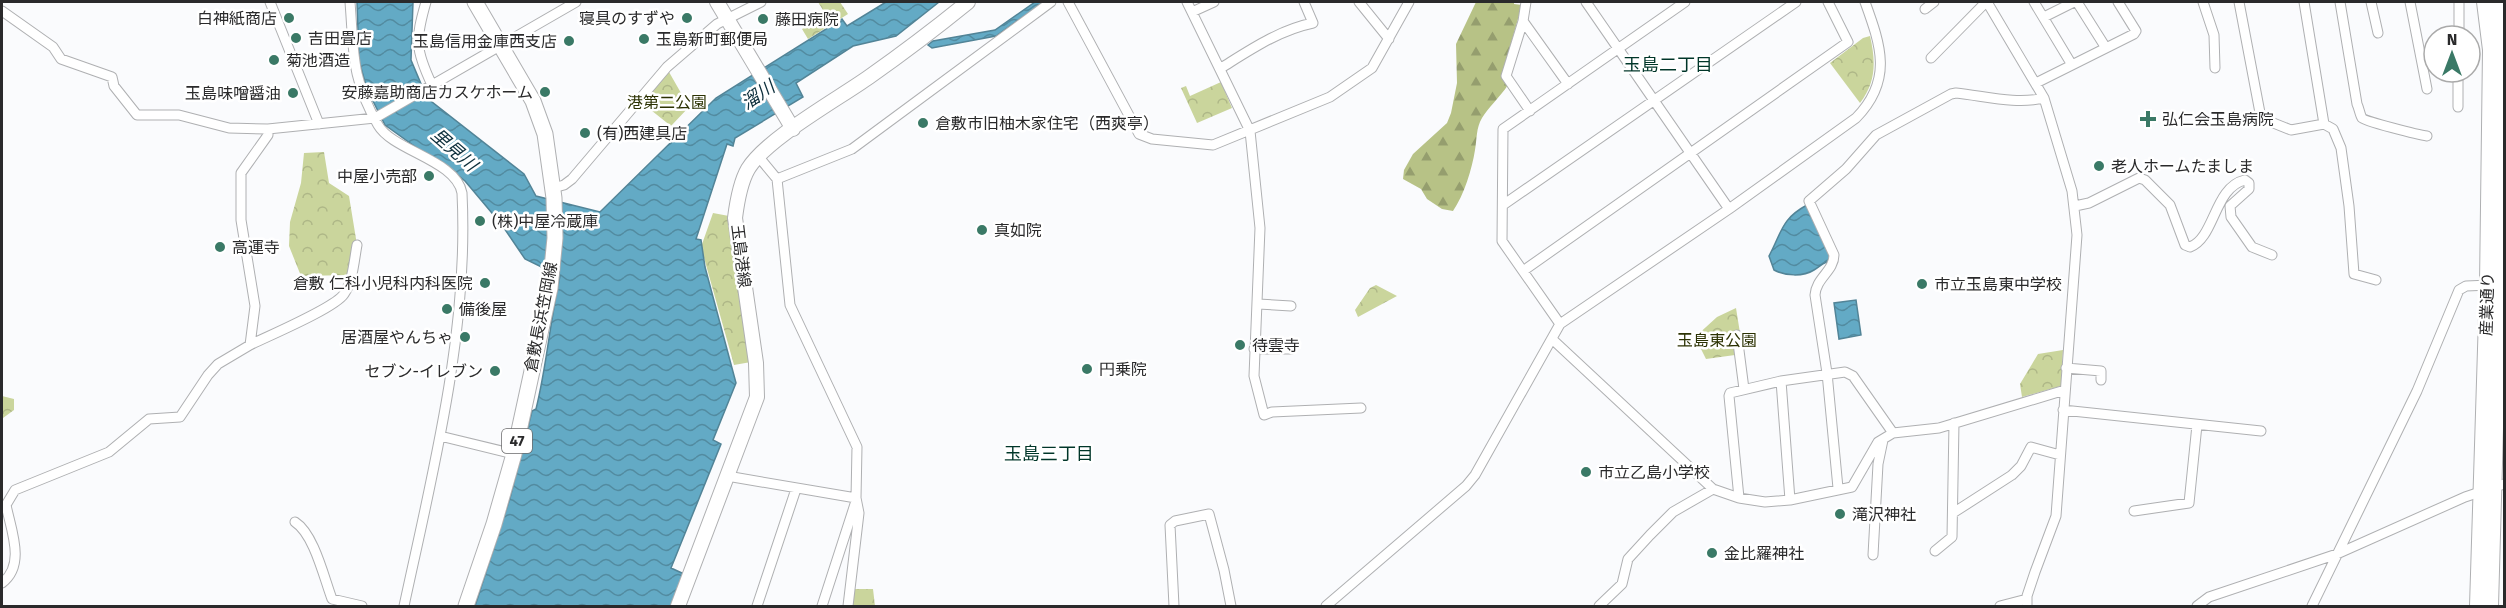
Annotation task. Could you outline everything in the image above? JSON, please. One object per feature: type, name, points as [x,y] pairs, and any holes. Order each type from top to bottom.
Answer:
[{"type":"main road","name":"倉敷長浜笠岡線","points":[[466,606],[494,525],[514,454],[550,288],[555,238],[554,193],[545,134],[533,101],[475,2]]},
{"type":"street","points":[[270,2],[319,124]]},
{"type":"street","points":[[350,2],[352,52],[356,77],[384,132],[448,172],[461,188],[461,288],[440,436],[404,606]]},
{"type":"street","points":[[426,2],[421,19],[419,57],[430,86]]},
{"type":"street","points":[[2,11],[53,47],[61,59],[112,77],[114,86],[137,115],[179,115],[229,128],[268,129],[378,117],[576,2]]},
{"type":"street","points":[[717,2],[793,129]]},
{"type":"street","points":[[554,193],[580,171],[666,67],[726,18],[761,2]]},
{"type":"street","name":"玉島港線","points":[[678,606],[757,397],[756,363],[735,218],[747,170],[758,156],[793,129],[871,76],[968,2]]},
{"type":"street","points":[[777,179],[852,149],[1051,2]]},
{"type":"street","points":[[1068,2],[1139,134],[1171,141],[1213,145],[1330,97],[1363,76],[1372,68],[1409,2]]},
{"type":"street","points":[[1187,2],[1250,131],[1260,228],[1254,376],[1264,415],[1272,412],[1361,408]]},
{"type":"street","points":[[1192,12],[1214,2]]},
{"type":"street","points":[[1221,68],[1258,45],[1313,23],[1304,2]]},
{"type":"street","points":[[1359,2],[1389,39]]},
{"type":"street","points":[[1526,2],[1523,21],[1506,76],[1530,111]]},
{"type":"street","points":[[1586,2],[1729,209]]},
{"type":"street","points":[[1560,324],[1502,241],[1503,129],[1685,2]]},
{"type":"street","points":[[1503,205],[1796,2]]},
{"type":"street","points":[[1522,271],[1848,42],[1828,2]]},
{"type":"street","points":[[1326,606],[1466,486],[1475,475],[1560,324],[1729,209],[1856,118],[1873,98],[1881,71],[1881,56],[1876,33],[1865,2]]},
{"type":"street","points":[[1925,9],[1934,2]]},
{"type":"street","points":[[1931,58],[1986,2],[2044,98],[2075,206],[2078,235],[2056,516],[2035,572],[2027,603],[2000,606]]},
{"type":"street","points":[[2034,2],[2072,65]]},
{"type":"street","points":[[2044,17],[2076,2],[2106,48]]},
{"type":"street","points":[[2037,83],[2136,31],[2118,2]]},
{"type":"street","points":[[2203,2],[2214,35],[2216,68]]},
{"type":"street","points":[[2239,2],[2261,118],[2291,130],[2324,124],[2333,129],[2341,147],[2349,206],[2354,274],[2376,280]]},
{"type":"street","points":[[2304,2],[2324,124]]},
{"type":"street","points":[[2340,2],[2357,104],[2362,118],[2368,123],[2390,126],[2427,136]]},
{"type":"street","points":[[2371,2],[2378,33]]},
{"type":"street","points":[[2410,2],[2427,89]]},
{"type":"street","points":[[2458,24],[2459,2]]},
{"type":"street","name":"産業通り","points":[[2484,2],[2490,50],[2494,285],[2491,606]]},
{"type":"street","name":"産業通り","points":[[2494,285],[2504,50],[2498,2]]},
{"type":"street","points":[[1523,21],[1568,84]]},
{"type":"street","points":[[2458,84],[2458,106]]},
{"type":"street","points":[[1838,488],[1827,373],[1815,305],[1815,290],[1832,264],[1834,255],[1809,201],[1846,169],[1876,135],[1951,94],[2030,101],[2044,98]]},
{"type":"street","points":[[250,345],[255,306],[241,220],[241,173],[268,135],[268,129]]},
{"type":"street","points":[[758,156],[777,179],[790,305],[857,447],[856,498],[859,513],[848,606]]},
{"type":"street","points":[[2075,206],[2089,203],[2139,178],[2145,180],[2170,206],[2185,245],[2190,248],[2201,240],[2225,194],[2235,183],[2245,180],[2249,183],[2249,189],[2230,206],[2231,217],[2252,247],[2272,255]]},
{"type":"street","points":[[2,583],[11,573],[16,557],[6,505],[15,490],[109,452],[149,419],[180,417],[213,370],[250,345],[343,296],[348,285],[357,245]]},
{"type":"street","points":[[2312,606],[2417,391],[2459,290],[2466,286],[2494,285]]},
{"type":"street","points":[[1258,304],[1292,306]]},
{"type":"street","points":[[1737,334],[1744,389]]},
{"type":"street","points":[[1552,339],[1713,489],[1752,502],[1790,500],[1838,488],[1852,487],[1878,442],[1893,433],[1939,428],[2065,390]]},
{"type":"street","points":[[1254,349],[1292,349]]},
{"type":"street","points":[[2066,368],[2101,371],[2101,380]]},
{"type":"street","points":[[1739,498],[1730,393],[1781,381],[1845,372],[1853,376],[1893,433]]},
{"type":"street","points":[[1781,381],[1790,500]]},
{"type":"street","points":[[2063,410],[2260,432]]},
{"type":"street","points":[[1935,551],[1952,537],[1954,423]]},
{"type":"street","points":[[2134,511],[2189,503],[2197,425]]},
{"type":"street","points":[[440,436],[514,454]]},
{"type":"street","points":[[1873,555],[1878,464],[1884,438]]},
{"type":"street","points":[[1953,513],[2012,476],[2021,466],[2031,447],[2060,455]]},
{"type":"street","points":[[727,476],[856,498]]},
{"type":"street","points":[[2197,606],[2209,597],[2337,554],[2493,487]]},
{"type":"street","name":"産業通り","points":[[2477,606],[2493,487]]},
{"type":"street","points":[[758,606],[796,489]]},
{"type":"street","points":[[1599,606],[1622,584],[1628,559],[1650,535],[1673,512],[1713,489]]},
{"type":"street","points":[[822,606],[856,498]]},
{"type":"street","points":[[1174,606],[1170,525],[1175,521],[1209,514],[1231,606]]},
{"type":"street","points":[[295,522],[309,539],[332,599],[362,606]]},
{"type":"green space","points":[[818,2],[840,2],[848,14],[808,39],[802,29],[826,15]]},
{"type":"green space","points":[[1476,2],[1514,2],[1514,4],[1522,5],[1502,75],[1508,85],[1480,122],[1470,173],[1453,211],[1442,209],[1427,199],[1421,189],[1403,179],[1404,170],[1413,154],[1447,123],[1457,83],[1456,44]]},
{"type":"green space","points":[[1870,36],[1874,63],[1872,79],[1860,103],[1830,63],[1863,38]]},
{"type":"green space","name":"港第二公園","points":[[669,72],[689,107],[671,126],[642,103]]},
{"type":"green space","points":[[1221,82],[1232,108],[1197,123],[1181,88],[1186,86],[1190,96]]},
{"type":"green space","points":[[324,152],[329,183],[349,196],[357,245],[351,275],[301,276],[289,246],[290,222],[301,183],[304,153]]},
{"type":"green space","points":[[713,213],[729,216],[730,236],[751,362],[734,365],[701,247]]},
{"type":"green space","points":[[1376,285],[1397,296],[1358,317],[1355,310],[1370,288]]},
{"type":"green space","name":"玉島東公園","points":[[1736,308],[1740,333],[1733,334],[1735,355],[1706,359],[1695,337],[1717,317]]},
{"type":"green space","points":[[2063,350],[2061,386],[2022,397],[2020,384],[2038,354]]},
{"type":"green space","points":[[2,396],[14,399],[14,410],[3,418],[2,423]]},
{"type":"green space","points":[[854,589],[873,589],[875,606],[852,606]]},
{"type":"water","points":[[357,2],[413,2],[411,60],[427,98],[524,174],[536,196],[600,212],[716,98],[842,19],[847,26],[886,2],[939,2],[896,36],[853,46],[796,83],[803,97],[735,138],[733,146],[727,144],[696,239],[701,240],[705,267],[736,383],[713,440],[721,444],[671,568],[684,574],[671,606],[475,606],[510,498],[532,411],[536,409],[560,276],[525,259],[502,225],[465,181],[440,161],[431,158],[385,125],[367,89],[359,61]]},
{"type":"water","points":[[1035,2],[1044,2],[996,36],[932,48],[928,45],[933,41],[995,30]]},
{"type":"water","points":[[1807,205],[1832,261],[1799,275],[1778,272],[1774,270],[1769,256],[1787,221]]},
{"type":"water","points":[[1856,300],[1861,335],[1839,339],[1834,303]]},
{"type":"place","name":"白神紙商店","points":[[289,18]]},
{"type":"place","name":"寝具のすずや","points":[[687,18]]},
{"type":"place","name":"藤田病院","points":[[763,19]]},
{"type":"place","name":"吉田畳店","points":[[296,38]]},
{"type":"place","name":"玉島新町郵便局","points":[[644,39]]},
{"type":"place","name":"玉島信用金庫西支店","points":[[569,41]]},
{"type":"place","name":"菊池酒造","points":[[274,60]]},
{"type":"place","name":"安藤嘉助商店カスケホーム","points":[[545,92]]},
{"type":"place","name":"玉島味噌醤油","points":[[293,93]]},
{"type":"place","name":"弘仁会玉島病院","points":[[2148,119]]},
{"type":"place","name":"倉敷市旧柚木家住宅（西爽亭）","points":[[923,123]]},
{"type":"place","name":"(有)西建具店","points":[[585,133]]},
{"type":"place","name":"老人ホームたましま","points":[[2099,166]]},
{"type":"place","name":"中屋小売部","points":[[429,176]]},
{"type":"place","name":"(株)中屋冷蔵庫","points":[[480,221]]},
{"type":"place","name":"真如院","points":[[982,230]]},
{"type":"place","name":"高運寺","points":[[220,247]]},
{"type":"place","name":"倉敷 仁科小児科内科医院","points":[[485,283]]},
{"type":"place","name":"市立玉島東中学校","points":[[1922,284]]},
{"type":"place","name":"備後屋","points":[[447,309]]},
{"type":"place","name":"居酒屋やんちゃ","points":[[465,337]]},
{"type":"place","name":"待雲寺","points":[[1240,345]]},
{"type":"place","name":"円乗院","points":[[1087,369]]},
{"type":"place","name":"セブン-イレブン","points":[[495,371]]},
{"type":"place","name":"市立乙島小学校","points":[[1586,472]]},
{"type":"place","name":"滝沢神社","points":[[1840,514]]},
{"type":"place","name":"金比羅神社","points":[[1712,553]]},
{"type":"district","name":"玉島二丁目","points":[[1668,65]]},
{"type":"district","name":"玉島三丁目","points":[[1049,454]]},
{"type":"water label","name":"溜川","points":[[758,95]]},
{"type":"water label","name":"里見川","points":[[454,150]]}]
